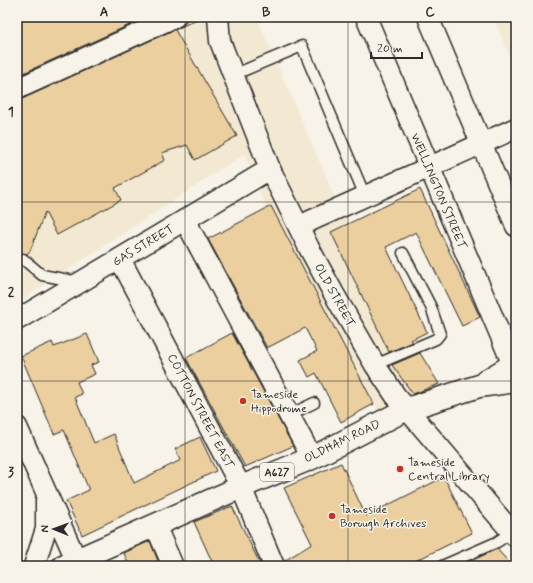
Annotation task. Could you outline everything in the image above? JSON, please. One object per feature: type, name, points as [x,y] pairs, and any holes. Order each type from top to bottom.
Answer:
[{"type":"highway","name":"OLDHAM ROAD","points":[[73,564],[241,486],[312,458],[408,408],[479,386],[515,370]]},
{"type":"street","points":[[17,89],[175,17]]},
{"type":"street","name":"OLD STREET","points":[[218,17],[220,41],[270,169],[309,248],[334,294],[375,365],[395,395],[408,408],[514,534]]},
{"type":"street","name":"WELLINGTON STREET","points":[[366,17],[515,370]]},
{"type":"street","points":[[428,17],[516,226]]},
{"type":"street","points":[[299,226],[516,128]]},
{"type":"street","name":"GAS STREET","points":[[17,320],[270,169]]},
{"type":"street","points":[[185,220],[312,458]]},
{"type":"street","name":"COTTON STREET EAST","points":[[120,259],[241,486],[274,566]]},
{"type":"street","points":[[18,430],[47,493],[73,564]]},
{"type":"street","points":[[34,566],[46,529],[47,493]]},
{"type":"street","points":[[155,525],[173,566]]},
{"type":"lane","points":[[234,75],[302,46],[365,196]]},
{"type":"lane","points":[[375,365],[436,339],[440,334],[431,307],[403,252]]},
{"type":"lane","points":[[23,259],[42,275],[81,282]]},
{"type":"lane","points":[[289,415],[314,403]]},
{"type":"lane","points":[[442,566],[514,534]]},
{"type":"shaded area","points":[[17,17],[273,17],[259,23],[334,195],[418,350],[439,384],[448,385],[381,415],[274,226],[244,154],[17,303]]},
{"type":"shaded area","points":[[493,17],[516,17],[516,72]]},
{"type":"building","points":[[17,17],[147,17],[17,76]]},
{"type":"building","points":[[186,17],[201,17],[175,30],[237,136],[195,160],[187,145],[162,153],[165,160],[115,188],[121,200],[57,235],[45,212],[30,251],[27,254],[20,253],[17,257],[17,100],[180,27],[185,23]]},
{"type":"building","points":[[420,189],[480,317],[462,326],[416,232],[386,247],[427,332],[411,340],[413,342],[389,352],[331,232]]},
{"type":"building","points":[[271,206],[374,404],[341,422],[316,373],[309,377],[300,360],[317,351],[305,328],[267,348],[208,239]]},
{"type":"building","name":"Tameside Hippodrome","points":[[232,333],[293,446],[245,467],[186,358]]},
{"type":"building","points":[[87,334],[99,362],[91,365],[95,374],[77,382],[82,394],[75,397],[94,443],[114,434],[134,483],[181,460],[175,449],[200,437],[216,471],[82,535],[66,501],[89,490],[64,430],[54,434],[21,356],[52,342],[54,347]]},
{"type":"building","points":[[420,353],[439,384],[413,394],[392,365]]},
{"type":"building","points":[[341,463],[366,516],[444,477],[472,533],[405,566],[285,566],[284,561],[312,544],[284,488]]},
{"type":"building","points":[[232,506],[261,566],[214,566],[194,522]]},
{"type":"building","points":[[150,541],[160,566],[129,566],[124,553]]},
{"type":"building","points":[[497,549],[512,566],[460,566]]},
{"type":"place","name":"Tameside Hippodrome","points":[[243,401]]},
{"type":"place","name":"Tameside Central Library","points":[[400,469]]},
{"type":"place","name":"Tameside Borough Archives","points":[[332,516]]}]
